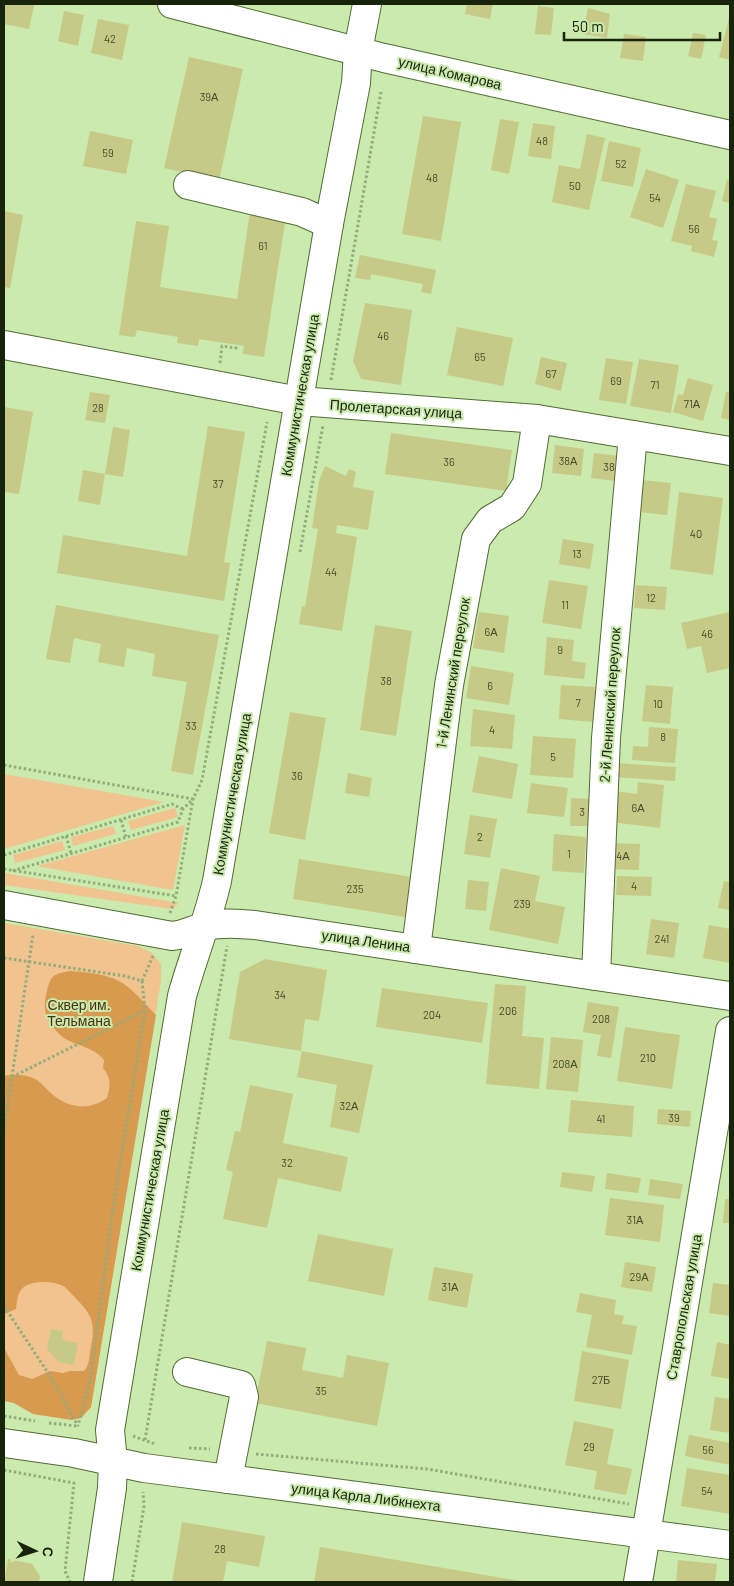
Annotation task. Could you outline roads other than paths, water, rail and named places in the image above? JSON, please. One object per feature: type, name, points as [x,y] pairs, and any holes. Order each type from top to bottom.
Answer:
[{"type":"street","name":"улица Комарова","points":[[172,4],[358,51],[730,135]]},
{"type":"street","name":"Коммунистическая улица","points":[[98,1582],[112,1488],[110,1430],[182,996],[211,906],[217,881],[329,224],[356,82],[358,51],[367,4]]},
{"type":"street","points":[[188,185],[302,212],[329,224]]},
{"type":"street","name":"Пролетарская улица","points":[[4,345],[299,401],[537,419],[730,451]]},
{"type":"street","name":"1-й Ленинский переулок","points":[[416,949],[449,685],[476,539],[490,520],[512,507],[527,484],[537,419]]},
{"type":"street","name":"2-й Ленинский переулок","points":[[596,976],[606,738],[633,435]]},
{"type":"street","name":"улица Ленина","points":[[4,905],[172,936],[183,935],[204,926],[219,923],[254,925],[730,996]]},
{"type":"street","name":"Ставропольская улица","points":[[638,1582],[730,1031]]},
{"type":"street","points":[[188,1372],[241,1385],[244,1397],[228,1479]]},
{"type":"street","name":"улица Карла Либкнехта","points":[[4,1443],[74,1453],[144,1468],[228,1479],[648,1520],[730,1545]]},
{"type":"park label","name":"Сквер им. Тельмана","points":[[79,1014]]}]
